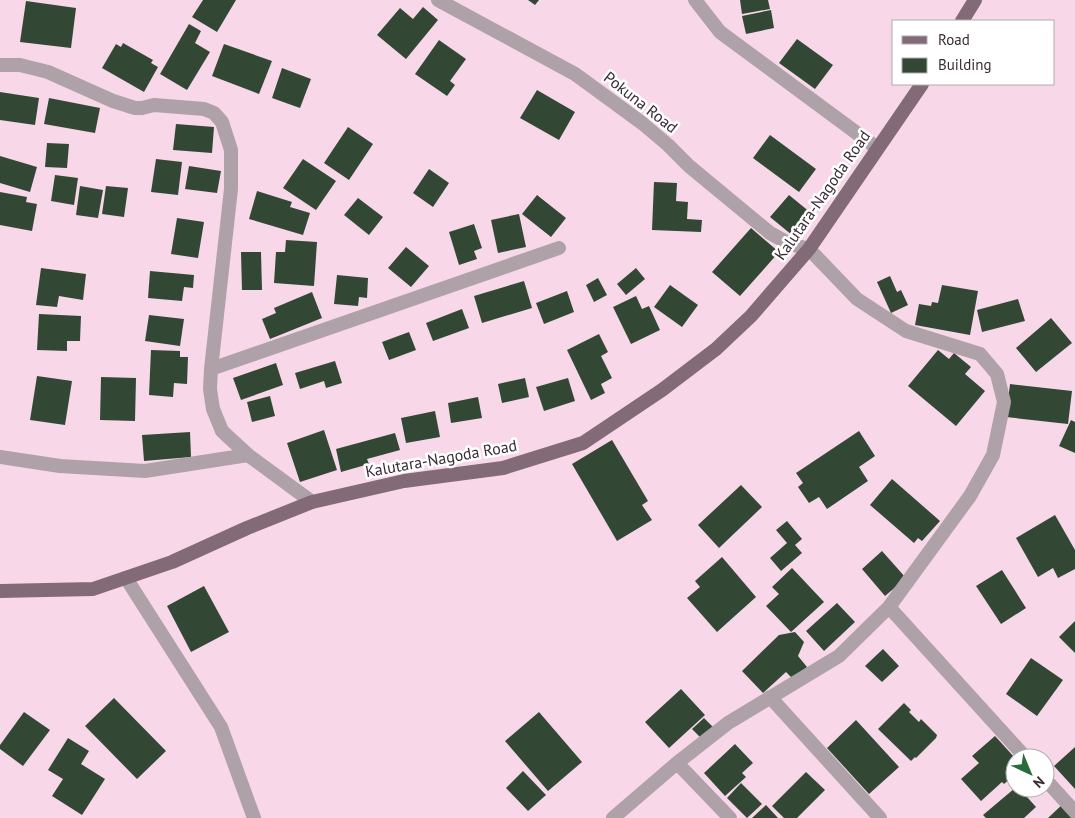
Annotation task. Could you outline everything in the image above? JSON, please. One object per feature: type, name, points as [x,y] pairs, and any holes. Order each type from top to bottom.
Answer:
[{"type":"main road","points":[[963,20],[975,0]]},
{"type":"main road","name":"Kalutara-Nagoda Road","points":[[0,590],[93,588],[172,562],[247,528],[312,502],[404,481],[503,468],[583,443],[662,390],[716,350],[751,316],[809,248],[921,85]]},
{"type":"street","name":"Pokuna Road","points":[[438,0],[576,74],[642,123],[689,166],[770,232],[790,244],[809,248]]},
{"type":"street","points":[[695,0],[720,32],[877,148]]},
{"type":"street","points":[[0,65],[20,65],[48,72],[113,101],[135,108],[154,105],[204,109],[214,113],[222,122],[231,150],[231,189],[210,369],[213,409],[222,431],[248,455],[312,502]]},
{"type":"street","points":[[210,369],[558,248]]},
{"type":"street","points":[[614,818],[677,763],[728,723],[838,656],[889,606],[970,496],[993,455],[1004,402],[997,374],[980,354],[906,331],[857,299],[809,248]]},
{"type":"street","points":[[0,457],[60,466],[145,471],[248,455]]},
{"type":"street","points":[[126,578],[221,727],[254,818]]},
{"type":"street","points":[[889,606],[1017,748]]},
{"type":"street","points":[[770,697],[880,818]]},
{"type":"street","points":[[677,763],[730,818]]},
{"type":"street","points":[[1055,790],[1075,812]]},
{"type":"building","points":[[203,0],[236,0],[217,32],[192,17]]},
{"type":"building","points":[[528,0],[539,0],[535,5]]},
{"type":"building","points":[[740,0],[768,0],[770,9],[742,14]]},
{"type":"building","points":[[26,1],[76,8],[71,48],[20,42]]},
{"type":"building","points":[[423,7],[438,20],[406,59],[377,35],[400,8],[413,19]]},
{"type":"building","points":[[771,10],[774,28],[746,34],[742,16]]},
{"type":"building","points":[[189,24],[201,31],[195,43],[210,52],[187,90],[160,74]]},
{"type":"building","points":[[797,39],[833,65],[815,89],[779,63]]},
{"type":"building","points":[[439,40],[466,59],[450,81],[455,85],[447,96],[415,74]]},
{"type":"building","points":[[123,43],[153,60],[151,63],[158,67],[144,92],[102,68],[116,44],[121,47]]},
{"type":"building","points":[[224,44],[272,61],[259,94],[212,76]]},
{"type":"building","points":[[282,68],[311,79],[300,108],[272,98]]},
{"type":"building","points":[[537,90],[575,112],[559,140],[520,118]]},
{"type":"building","points":[[0,92],[39,98],[35,125],[0,120]]},
{"type":"building","points":[[49,98],[100,108],[95,133],[44,124]]},
{"type":"building","points":[[176,124],[214,127],[212,153],[173,150]]},
{"type":"building","points":[[348,127],[373,144],[349,180],[324,163]]},
{"type":"building","points":[[770,135],[816,169],[799,192],[753,158]]},
{"type":"building","points":[[47,143],[69,144],[67,168],[45,167]]},
{"type":"building","points":[[0,156],[37,167],[30,192],[0,183]]},
{"type":"building","points":[[156,159],[182,162],[178,195],[151,192]]},
{"type":"building","points":[[303,159],[336,181],[316,210],[283,188]]},
{"type":"building","points":[[189,166],[221,171],[217,193],[185,189]]},
{"type":"building","points":[[429,169],[449,183],[433,207],[413,193]]},
{"type":"building","points":[[55,175],[78,178],[74,205],[51,201]]},
{"type":"building","points":[[654,182],[677,183],[676,201],[688,202],[687,219],[702,220],[701,232],[652,230]]},
{"type":"building","points":[[80,186],[103,190],[98,218],[76,215]]},
{"type":"building","points":[[106,186],[128,188],[124,217],[102,214]]},
{"type":"building","points":[[257,191],[292,202],[290,207],[310,213],[303,235],[249,219]]},
{"type":"building","points":[[0,192],[27,197],[26,202],[37,204],[32,231],[0,225]]},
{"type":"building","points":[[537,195],[566,218],[551,237],[522,214]]},
{"type":"building","points":[[789,195],[811,213],[792,235],[770,217]]},
{"type":"building","points":[[358,198],[383,217],[369,235],[344,215]]},
{"type":"building","points":[[519,214],[526,247],[498,253],[491,220]]},
{"type":"building","points":[[177,218],[204,222],[198,258],[171,254]]},
{"type":"building","points":[[474,224],[482,248],[474,251],[477,259],[459,265],[449,232]]},
{"type":"building","points":[[751,228],[779,252],[740,296],[712,272]]},
{"type":"building","points":[[286,240],[317,242],[314,286],[274,283],[276,252],[285,252]]},
{"type":"building","points":[[406,247],[429,266],[411,287],[388,268]]},
{"type":"building","points":[[241,252],[261,252],[262,290],[242,290]]},
{"type":"building","points":[[41,268],[86,274],[83,300],[59,296],[57,307],[36,305]]},
{"type":"building","points":[[636,268],[645,279],[626,295],[617,284]]},
{"type":"building","points":[[150,271],[194,275],[193,288],[184,287],[182,301],[148,298]]},
{"type":"building","points":[[337,275],[368,278],[367,298],[359,297],[358,306],[334,304]]},
{"type":"building","points":[[890,276],[897,292],[901,290],[908,305],[891,313],[877,282]]},
{"type":"building","points":[[598,278],[607,295],[594,302],[586,285]]},
{"type":"building","points":[[524,281],[532,308],[482,323],[474,296]]},
{"type":"building","points":[[670,285],[698,305],[682,327],[654,307]]},
{"type":"building","points":[[942,285],[978,291],[970,335],[915,325],[919,304],[931,306],[932,302],[938,303]]},
{"type":"building","points":[[567,291],[574,312],[544,324],[536,303]]},
{"type":"building","points":[[312,292],[322,318],[270,339],[262,319],[276,313],[274,308]]},
{"type":"building","points":[[636,296],[642,309],[649,306],[660,330],[631,344],[613,307]]},
{"type":"building","points":[[1018,299],[1025,321],[982,332],[977,310]]},
{"type":"building","points":[[462,309],[469,328],[433,341],[426,323]]},
{"type":"building","points":[[39,314],[81,316],[80,341],[67,341],[67,351],[37,350]]},
{"type":"building","points":[[149,315],[184,319],[180,346],[145,341]]},
{"type":"building","points":[[1051,318],[1072,343],[1036,372],[1016,348]]},
{"type":"building","points":[[409,332],[416,350],[389,360],[382,342]]},
{"type":"building","points":[[599,334],[608,352],[601,356],[612,378],[601,384],[605,393],[591,400],[567,350]]},
{"type":"building","points":[[151,350],[180,351],[180,357],[188,357],[187,384],[174,383],[173,397],[149,395]]},
{"type":"building","points":[[938,350],[949,359],[954,353],[971,367],[965,374],[985,391],[956,426],[908,386]]},
{"type":"building","points":[[335,361],[342,383],[326,388],[324,381],[300,389],[295,373]]},
{"type":"building","points":[[276,363],[283,385],[241,400],[233,378]]},
{"type":"building","points":[[37,376],[72,381],[65,425],[30,420]]},
{"type":"building","points":[[101,377],[136,378],[135,421],[100,420]]},
{"type":"building","points":[[525,378],[529,397],[502,403],[498,384]]},
{"type":"building","points":[[568,378],[575,401],[544,411],[536,387]]},
{"type":"building","points":[[1010,384],[1072,391],[1068,424],[1006,417]]},
{"type":"building","points":[[270,396],[275,416],[252,422],[247,402]]},
{"type":"building","points":[[478,397],[482,418],[451,423],[448,403]]},
{"type":"building","points":[[435,411],[440,437],[406,443],[401,418]]},
{"type":"building","points":[[1071,420],[1075,422],[1075,453],[1059,446]]},
{"type":"building","points":[[324,430],[337,470],[300,482],[287,443]]},
{"type":"building","points":[[859,431],[875,456],[859,467],[868,481],[827,509],[819,497],[809,503],[798,487],[803,483],[796,473]]},
{"type":"building","points":[[190,432],[191,457],[144,461],[142,435]]},
{"type":"building","points":[[395,433],[400,450],[367,459],[369,464],[341,472],[336,449]]},
{"type":"building","points":[[612,440],[648,501],[642,505],[652,520],[617,541],[572,464]]},
{"type":"building","points":[[892,479],[940,521],[922,541],[918,538],[914,543],[870,505]]},
{"type":"building","points":[[741,485],[762,507],[719,548],[698,525]]},
{"type":"building","points":[[1055,515],[1075,550],[1075,569],[1058,578],[1053,568],[1038,577],[1016,538]]},
{"type":"building","points":[[787,521],[802,539],[795,545],[802,553],[781,571],[770,558],[787,543],[776,530]]},
{"type":"building","points":[[882,551],[906,578],[885,596],[862,569]]},
{"type":"building","points":[[722,557],[756,597],[717,632],[687,598],[700,587],[695,581]]},
{"type":"building","points":[[792,568],[824,602],[791,632],[766,606],[779,594],[772,587]]},
{"type":"building","points":[[1002,570],[1026,608],[1001,624],[976,586]]},
{"type":"building","points":[[204,586],[229,632],[191,652],[167,606]]},
{"type":"building","points":[[837,603],[855,622],[824,651],[806,631]]},
{"type":"building","points":[[1075,621],[1075,653],[1059,637]]},
{"type":"building","points":[[795,632],[804,642],[798,656],[807,667],[793,679],[786,672],[763,693],[742,671],[779,635]]},
{"type":"building","points":[[883,649],[899,666],[882,682],[865,666]]},
{"type":"building","points":[[1031,658],[1063,680],[1037,716],[1006,694]]},
{"type":"building","points":[[681,689],[705,715],[669,748],[645,722]]},
{"type":"building","points":[[114,698],[166,751],[137,779],[85,726]]},
{"type":"building","points":[[904,703],[911,710],[909,712],[919,722],[921,719],[937,735],[911,761],[878,729]]},
{"type":"building","points":[[24,712],[50,730],[23,766],[0,749],[0,745]]},
{"type":"building","points":[[539,712],[582,762],[548,791],[505,741]]},
{"type":"building","points":[[704,718],[715,729],[703,740],[692,729]]},
{"type":"building","points":[[856,720],[899,767],[869,794],[827,748]]},
{"type":"building","points":[[995,736],[1006,748],[1005,783],[1002,782],[981,801],[961,779],[979,763],[972,756]]},
{"type":"building","points":[[68,738],[89,751],[81,764],[105,779],[82,815],[52,796],[63,779],[48,770]]},
{"type":"building","points":[[735,744],[753,763],[742,773],[746,777],[725,796],[704,773]]},
{"type":"building","points":[[1075,747],[1075,789],[1055,767]]},
{"type":"building","points":[[523,771],[546,795],[528,811],[506,788]]},
{"type":"building","points":[[806,772],[825,790],[797,818],[784,818],[772,806]]},
{"type":"building","points":[[741,783],[762,804],[747,818],[727,798]]},
{"type":"building","points":[[1005,796],[1005,798],[1028,798],[1036,807],[1024,818],[986,818],[983,815]]},
{"type":"building","points":[[1065,802],[1075,818],[1048,818]]},
{"type":"building","points":[[766,805],[778,818],[752,818]]}]
